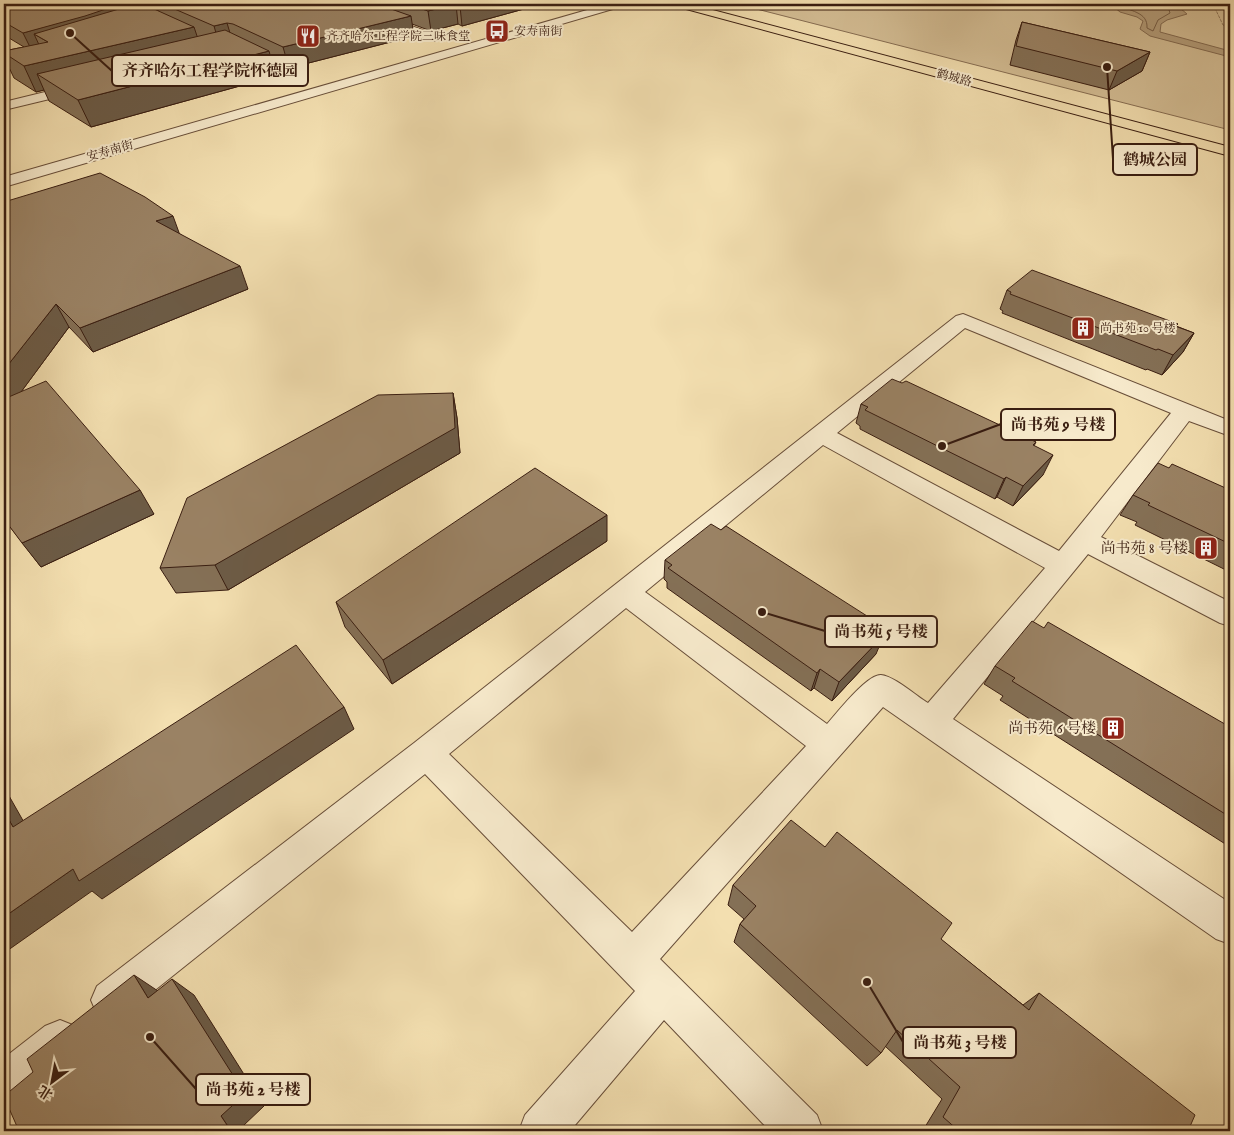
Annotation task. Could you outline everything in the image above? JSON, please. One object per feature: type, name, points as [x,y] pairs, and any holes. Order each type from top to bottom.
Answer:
[{"type":"main road","name":"鹤城路","points":[[679,4],[1230,152]]},
{"type":"street","points":[[342,4],[435,38]]},
{"type":"street","name":"安寿南街","points":[[4,182],[619,4]]},
{"type":"street","points":[[226,51],[234,49],[288,75]]},
{"type":"street","points":[[4,106],[97,83]]},
{"type":"street","points":[[4,1085],[426,753],[963,320],[1230,429]]},
{"type":"street","points":[[931,722],[1084,540],[1185,411]]},
{"type":"street","points":[[820,434],[1063,565]]},
{"type":"street","points":[[1084,540],[1230,615]]},
{"type":"street","points":[[624,592],[829,744]]},
{"type":"street","points":[[633,960],[880,688],[1230,925]]},
{"type":"street","points":[[426,753],[801,1131]]},
{"type":"street","points":[[541,1131],[663,990]]},
{"type":"path","points":[[1213,4],[1223,25],[1230,29]]},
{"type":"shaded area","points":[[737,4],[1230,4],[1230,130]]},
{"type":"water","points":[[1097,4],[1157,4],[1180,8],[1187,14],[1167,20],[1161,24],[1160,32],[1230,51],[1230,57],[1150,36],[1140,29],[1143,21],[1137,17],[1120,12],[1114,7]]},
{"type":"building","points":[[4,4],[121,4],[23,33],[4,22]]},
{"type":"building","points":[[136,4],[143,4],[194,27],[24,66],[4,53],[4,51],[48,42],[34,34]]},
{"type":"building","points":[[163,4],[190,4],[195,6],[205,4],[377,4],[411,16],[283,47],[233,24],[227,23],[214,26]]},
{"type":"building","points":[[407,4],[456,4],[428,11]]},
{"type":"building","points":[[1022,22],[1150,52],[1117,71],[1016,46]]},
{"type":"building","points":[[225,30],[269,51],[78,100],[37,74]]},
{"type":"building","points":[[100,173],[145,197],[173,216],[156,221],[240,266],[80,328],[56,304],[4,370],[4,202]]},
{"type":"building","points":[[1032,270],[1178,324],[1175,326],[1194,333],[1173,355],[1010,294],[1011,292],[1007,290]]},
{"type":"building","points":[[892,379],[902,383],[906,381],[1036,442],[1033,445],[1053,455],[1023,486],[1006,477],[1004,479],[865,410],[868,407],[861,404]]},
{"type":"building","points":[[46,381],[140,490],[22,543],[4,519],[4,399]]},
{"type":"building","points":[[453,393],[455,428],[215,565],[160,568],[187,498],[378,395]]},
{"type":"building","points":[[1158,463],[1169,468],[1172,464],[1230,490],[1230,544],[1148,505],[1150,503],[1133,495]]},
{"type":"building","points":[[535,468],[607,515],[383,660],[336,602]]},
{"type":"building","points":[[711,524],[721,530],[726,526],[867,616],[862,621],[884,635],[839,682],[820,669],[817,673],[668,568],[672,565],[665,560]]},
{"type":"building","name":"尚书苑 6 号楼","points":[[1032,621],[1044,628],[1048,622],[1230,727],[1230,817],[1012,681],[1015,678],[995,666]]},
{"type":"building","points":[[296,645],[344,707],[79,881],[73,869],[4,917],[4,811],[13,827]]},
{"type":"building","points":[[791,820],[825,847],[837,832],[952,923],[941,939],[1029,1010],[1039,993],[1195,1115],[1188,1131],[959,1131],[943,1117],[960,1087],[897,1030],[881,1053],[740,924],[756,906],[733,885]]},
{"type":"building","points":[[134,975],[148,998],[172,979],[245,1094],[221,1116],[231,1131],[19,1131],[4,1096],[33,1072],[27,1059]]},
{"type":"place","name":"安寿南街","points":[[497,31]]},
{"type":"place","name":"齐齐哈尔工程学院怀德园","points":[[70,33]]},
{"type":"place","name":"齐齐哈尔工程学院三味食堂","points":[[308,36]]},
{"type":"place","name":"鹤城公园","points":[[1107,67]]},
{"type":"place","name":"尚书苑 10 号楼","points":[[1083,328]]},
{"type":"place","name":"尚书苑 9 号楼","points":[[942,446]]},
{"type":"place","name":"尚书苑 8 号楼","points":[[1206,548]]},
{"type":"place","name":"尚书苑 5 号楼","points":[[762,612]]},
{"type":"place","name":"尚书苑 6 号楼","points":[[1113,728]]},
{"type":"place","name":"尚书苑 3 号楼","points":[[867,982]]},
{"type":"place","name":"尚书苑 2 号楼","points":[[150,1037]]}]
